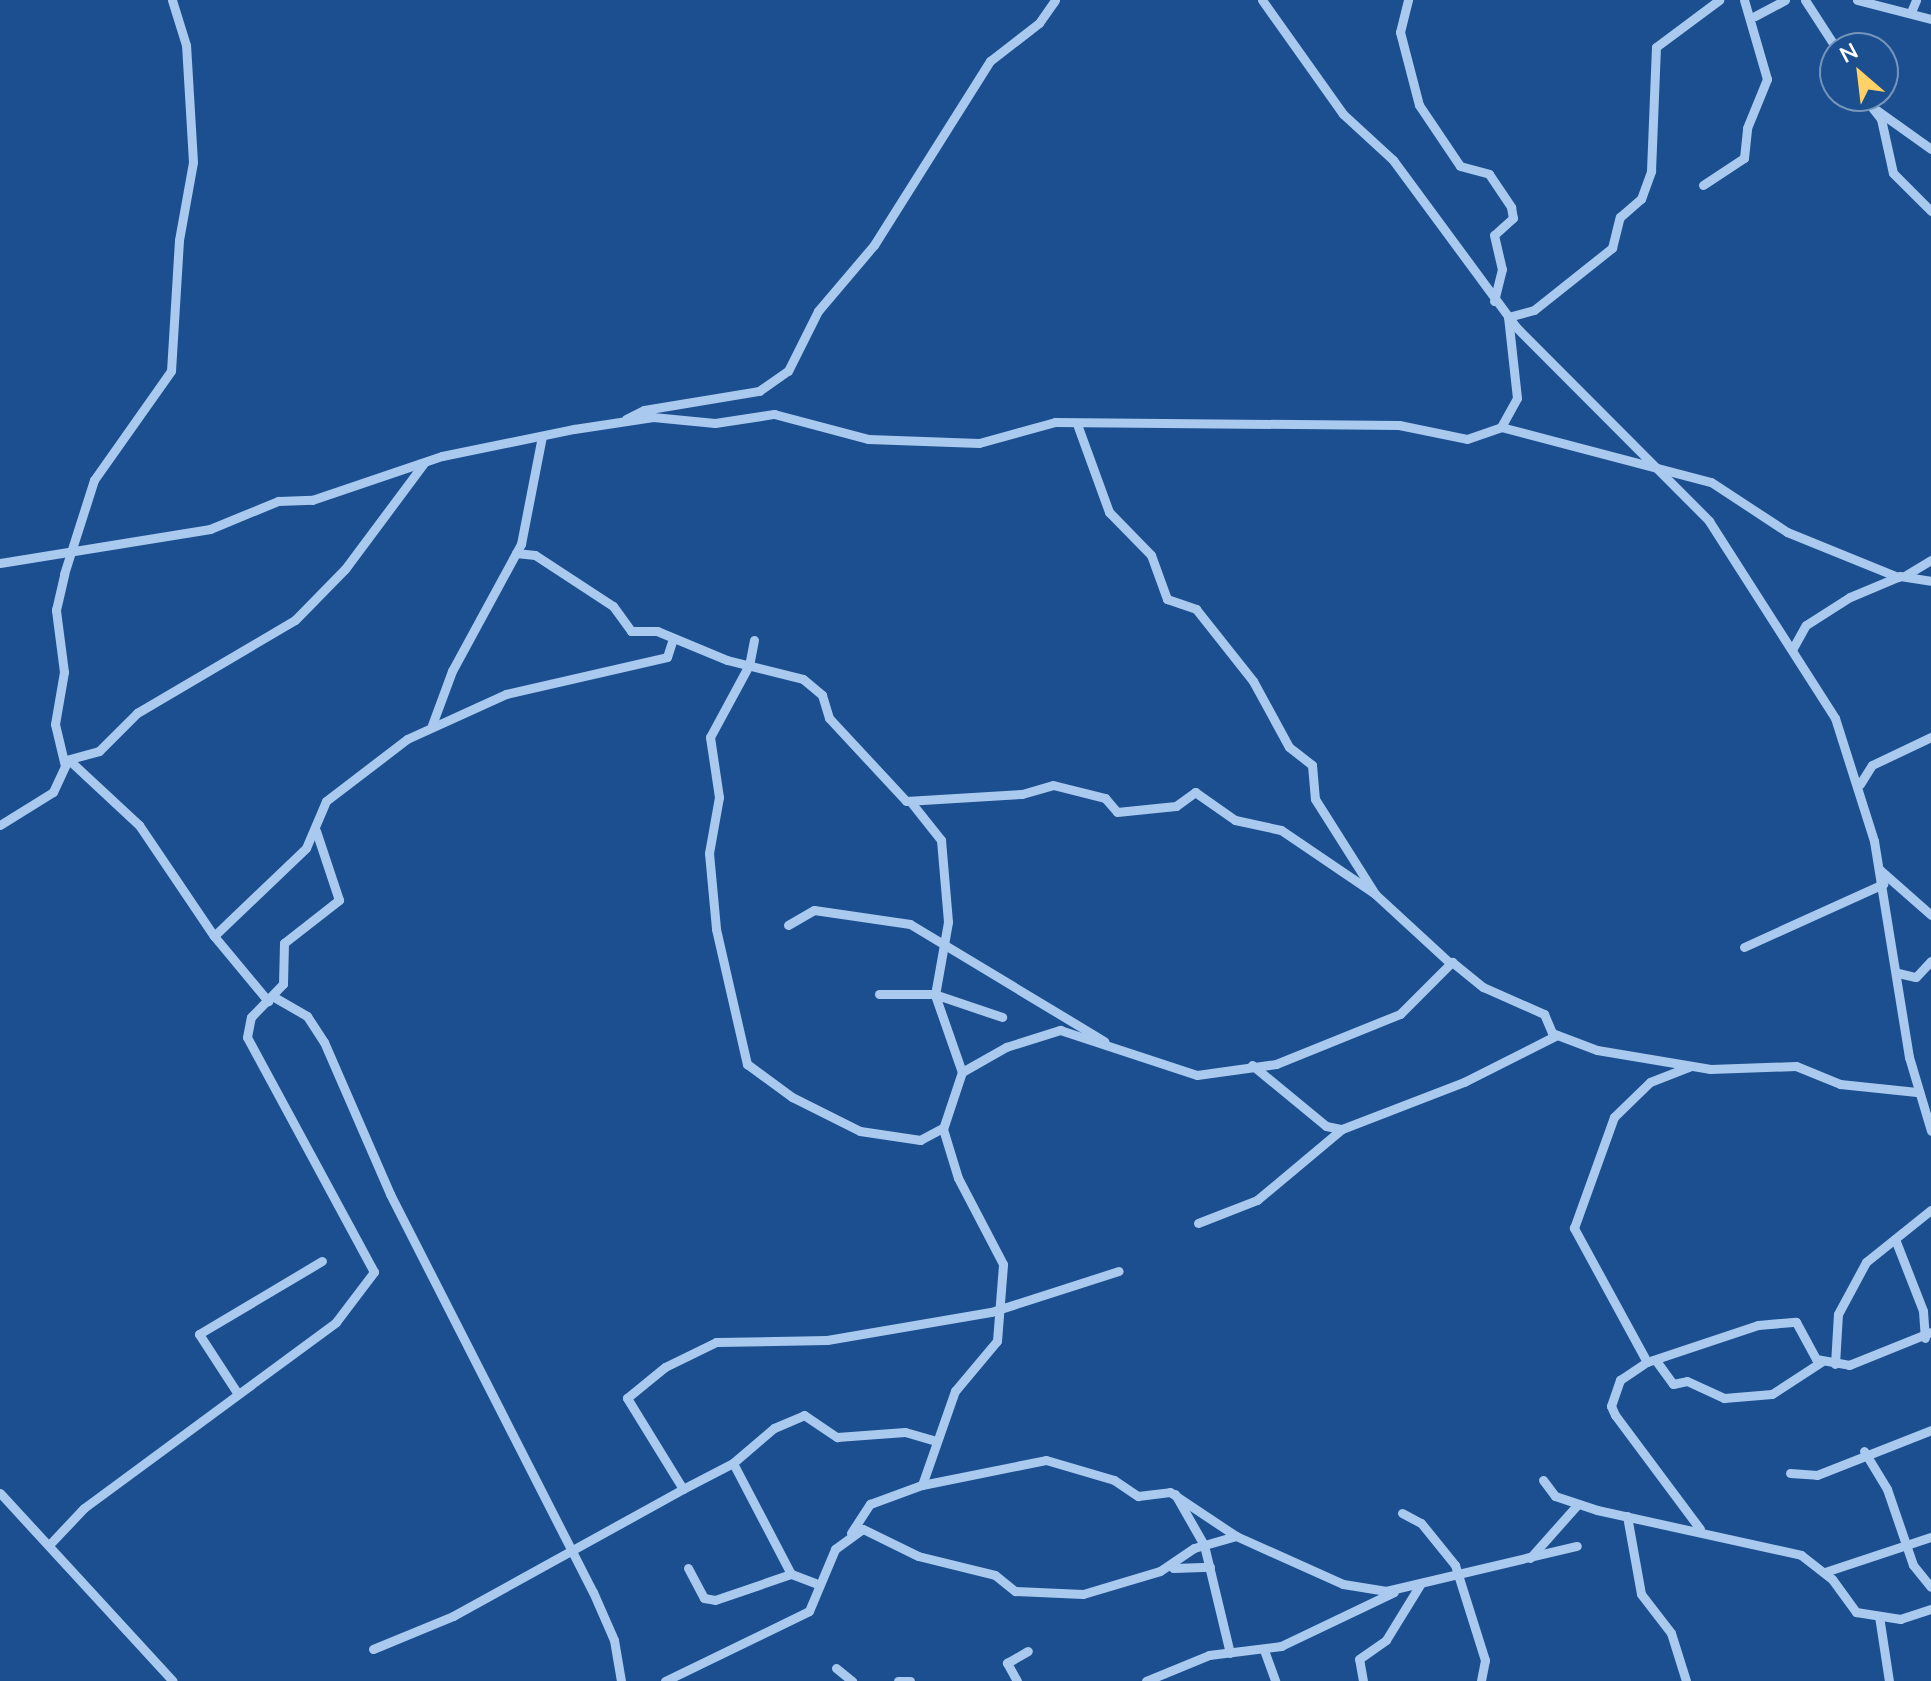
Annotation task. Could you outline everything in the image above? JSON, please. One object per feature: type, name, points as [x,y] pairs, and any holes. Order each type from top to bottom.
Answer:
[{"type":"street","points":[[172,0],[186,45],[193,162],[179,240],[171,371],[94,480],[56,610],[64,672],[55,724],[67,760],[139,825],[214,936],[271,999],[307,1016],[324,1042],[390,1194],[614,1640],[621,1681]]},
{"type":"street","points":[[620,422],[644,410],[759,391],[788,371],[818,311],[874,245],[990,61],[1039,23],[1055,0]]},
{"type":"street","points":[[1262,0],[1343,114],[1393,160],[1494,301],[1663,467],[1734,554],[1835,718],[1860,784],[1880,870],[1918,1094],[1931,1131]]},
{"type":"street","points":[[1408,0],[1400,32],[1419,105],[1460,166],[1489,174],[1511,207],[1513,218],[1494,235],[1502,269],[1494,301]]},
{"type":"street","points":[[1508,317],[1534,310],[1612,248],[1620,217],[1641,199],[1651,171],[1656,47],[1719,0]]},
{"type":"street","points":[[1703,185],[1730,172],[1749,140],[1747,128],[1767,72],[1755,16],[1744,0]]},
{"type":"street","points":[[1805,0],[1826,32]]},
{"type":"street","points":[[1857,0],[1931,19]]},
{"type":"street","points":[[1911,12],[1916,0]]},
{"type":"street","points":[[1755,16],[1779,1]]},
{"type":"street","points":[[1876,112],[1893,173],[1931,211]]},
{"type":"street","points":[[1879,112],[1931,149]]},
{"type":"street","points":[[1501,427],[1517,398],[1508,317]]},
{"type":"street","points":[[0,563],[210,529],[278,501],[312,500],[426,461],[542,436],[664,416],[720,423],[774,414],[868,439],[979,443],[1042,424],[1390,425],[1467,439],[1501,427],[1711,482],[1787,532],[1902,576],[1931,581]]},
{"type":"street","points":[[1077,424],[1109,512],[1151,555],[1167,599],[1196,609],[1253,681],[1289,747],[1312,765],[1315,799],[1375,894]]},
{"type":"street","points":[[432,725],[452,671],[516,553],[542,436]]},
{"type":"street","points":[[67,760],[99,751],[137,713],[295,620],[345,569],[426,461]]},
{"type":"street","points":[[516,553],[535,555],[613,606],[631,631],[673,639],[749,665],[803,679],[822,695],[838,729],[910,801],[941,840],[944,948],[935,995],[962,1072],[943,1128],[958,1178],[1003,1264],[995,1311],[997,1341],[967,1369],[936,1441],[922,1485]]},
{"type":"street","points":[[1793,648],[1806,625],[1833,606],[1931,560]]},
{"type":"street","points":[[214,936],[245,901],[267,890],[316,831],[326,801],[432,725],[506,694],[667,657],[673,639]]},
{"type":"street","points":[[754,640],[749,665],[714,718],[719,797],[709,853],[716,929],[747,1064],[860,1131],[920,1140],[943,1128]]},
{"type":"street","points":[[1860,784],[1872,765],[1931,737]]},
{"type":"street","points":[[0,825],[53,792],[67,760]]},
{"type":"street","points":[[910,801],[1022,794],[1053,785],[1105,798],[1117,812],[1176,806],[1195,792],[1235,820],[1281,830],[1375,894],[1449,962],[1544,1014],[1557,1035]]},
{"type":"street","points":[[49,1545],[84,1508],[236,1391],[336,1322],[374,1272],[250,1046],[247,1024],[283,984],[284,943],[339,900],[316,831]]},
{"type":"street","points":[[1880,870],[1931,915]]},
{"type":"street","points":[[1744,947],[1883,884]]},
{"type":"street","points":[[788,925],[814,910],[853,921],[892,921],[1110,1045]]},
{"type":"street","points":[[1898,973],[1916,977],[1931,961]]},
{"type":"street","points":[[962,1072],[1060,1030],[1197,1075],[1285,1062],[1377,1026],[1425,996],[1449,962]]},
{"type":"street","points":[[879,994],[935,995],[1002,1017]]},
{"type":"street","points":[[1198,1223],[1257,1200],[1342,1129],[1557,1035],[1691,1066],[1796,1066],[1840,1084],[1918,1094],[1931,1102]]},
{"type":"street","points":[[1252,1065],[1326,1126],[1342,1129]]},
{"type":"street","points":[[1691,1066],[1657,1077],[1614,1117],[1574,1228],[1652,1362],[1673,1384],[1687,1381],[1724,1398],[1772,1394],[1821,1362],[1862,1363],[1928,1335],[1923,1311],[1895,1239]]},
{"type":"street","points":[[1835,1364],[1841,1307],[1866,1262],[1931,1210]]},
{"type":"street","points":[[236,1391],[199,1334],[322,1261]]},
{"type":"street","points":[[683,1489],[627,1398],[665,1367],[716,1342],[827,1340],[995,1311],[1119,1271]]},
{"type":"street","points":[[1700,1529],[1661,1485],[1611,1406],[1615,1385],[1652,1362],[1786,1321],[1804,1330],[1821,1362]]},
{"type":"street","points":[[373,1649],[453,1616],[570,1549],[733,1463],[774,1428],[804,1415],[837,1437],[905,1432],[936,1441]]},
{"type":"street","points":[[1790,1473],[1817,1475],[1864,1451],[1931,1430]]},
{"type":"street","points":[[1864,1451],[1907,1548],[1931,1587]]},
{"type":"street","points":[[665,1681],[781,1629],[809,1611],[815,1583],[870,1504],[922,1485],[1040,1460],[1114,1480],[1138,1496],[1175,1494],[1236,1536],[1343,1584],[1395,1591]]},
{"type":"street","points":[[733,1463],[791,1574]]},
{"type":"street","points":[[1543,1480],[1555,1496],[1578,1504],[1792,1552],[1825,1572],[1848,1608],[1879,1616],[1931,1609]]},
{"type":"street","points":[[0,1493],[173,1681]]},
{"type":"street","points":[[1175,1494],[1204,1545],[1230,1653]]},
{"type":"street","points":[[1529,1559],[1578,1504]]},
{"type":"street","points":[[1402,1513],[1442,1544],[1456,1573],[1485,1660],[1481,1681]]},
{"type":"street","points":[[1627,1516],[1641,1594],[1671,1633],[1686,1681]]},
{"type":"street","points":[[851,1533],[873,1529],[904,1551],[995,1575],[1015,1591],[1083,1594],[1165,1569],[1210,1567]]},
{"type":"street","points":[[1165,1569],[1204,1545],[1236,1536]]},
{"type":"street","points":[[1825,1572],[1907,1548],[1931,1537]]},
{"type":"street","points":[[1146,1681],[1230,1653],[1264,1650],[1373,1608],[1395,1591],[1456,1573],[1577,1546]]},
{"type":"street","points":[[688,1568],[704,1598],[715,1600],[791,1574],[815,1583]]},
{"type":"street","points":[[1363,1681],[1359,1659],[1386,1640],[1421,1583]]},
{"type":"street","points":[[1879,1616],[1889,1681]]},
{"type":"street","points":[[1264,1650],[1275,1681]]},
{"type":"street","points":[[1017,1681],[1007,1663],[1028,1651]]},
{"type":"street","points":[[836,1668],[852,1681]]},
{"type":"street","points":[[1180,1681],[1184,1670]]},
{"type":"street","points":[[898,1681],[910,1681]]}]
